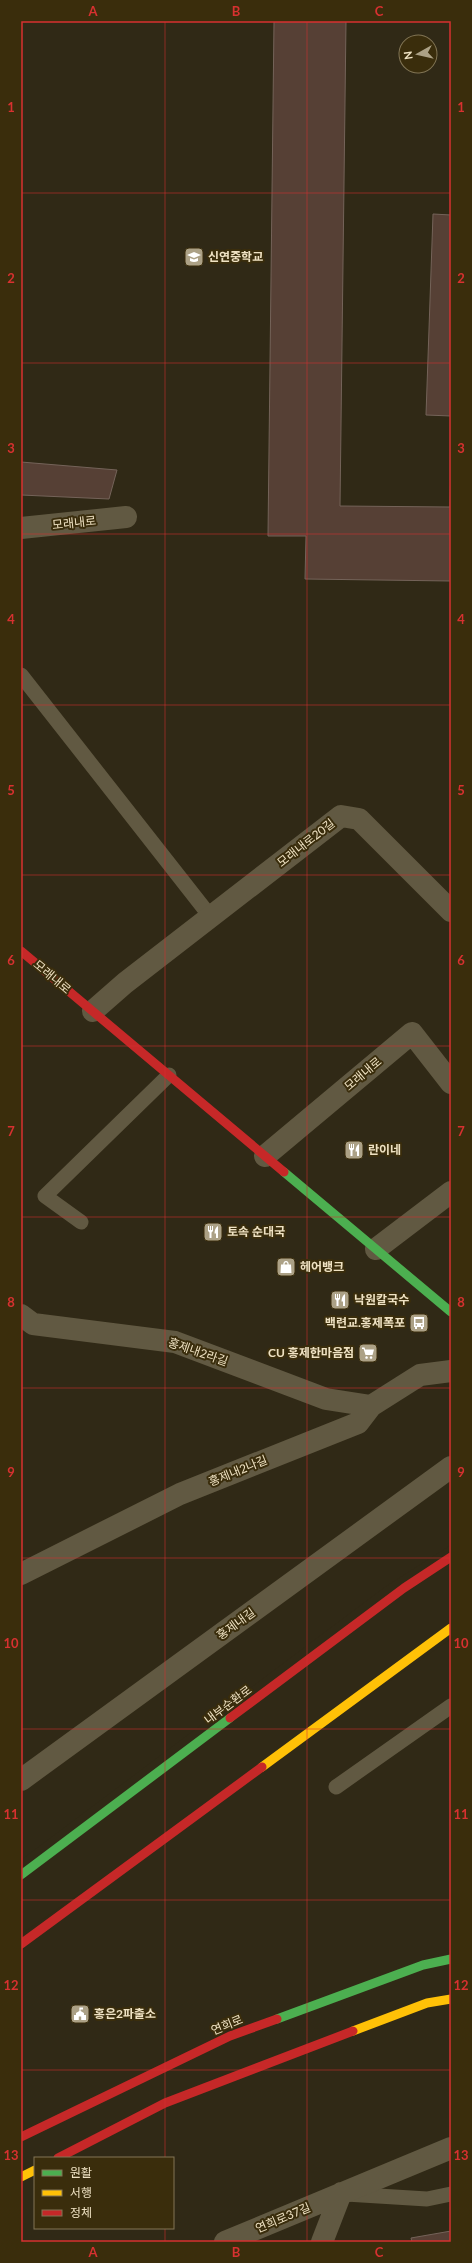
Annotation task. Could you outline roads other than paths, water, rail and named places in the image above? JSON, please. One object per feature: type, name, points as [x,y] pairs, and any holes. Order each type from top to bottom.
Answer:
[{"type":"main road","name":"모래내로","points":[[23,957],[93,1011],[451,1312]]},
{"type":"main road","name":"내부순환로","points":[[21,1875],[404,1588],[451,1557]]},
{"type":"main road","points":[[21,1944],[451,1628]]},
{"type":"main road","name":"연희로","points":[[21,2137],[230,2036],[422,1965],[451,1959]]},
{"type":"main road","points":[[60,2157],[165,2103],[427,2003],[451,1999]]},
{"type":"main road","points":[[21,2177],[34,2170]]},
{"type":"street","name":"모래내로","points":[[21,528],[126,517]]},
{"type":"street","name":"모래내로20길","points":[[93,1011],[125,983],[210,916],[341,816],[358,819],[451,911]]},
{"type":"street","name":"모래내로","points":[[265,1156],[412,1033],[451,1083]]},
{"type":"street","points":[[376,1250],[451,1192]]},
{"type":"street","name":"홍제내2라길","points":[[21,1315],[33,1324],[175,1342],[326,1399],[371,1406]]},
{"type":"street","name":"홍제내2나길","points":[[21,1574],[180,1494],[358,1423],[371,1406],[420,1375],[451,1371]]},
{"type":"street","name":"홍제내길","points":[[21,1780],[451,1467]]},
{"type":"street","name":"연희로37길","points":[[225,2242],[451,2148]]},
{"type":"street","points":[[322,2242],[341,2193]]},
{"type":"lane","points":[[21,675],[210,916]]},
{"type":"lane","points":[[81,1222],[45,1196],[168,1075]]},
{"type":"lane","points":[[336,1786],[451,1706]]},
{"type":"lane","name":"연희로37길","points":[[341,2193],[427,2199],[451,2194]]},
{"type":"place","name":"신연중학교","points":[[194,257]]},
{"type":"place","name":"란이네","points":[[354,1150]]},
{"type":"place","name":"토속 순대국","points":[[213,1232]]},
{"type":"place","name":"헤어뱅크","points":[[286,1267]]},
{"type":"place","name":"낙원칼국수","points":[[340,1300]]},
{"type":"place","name":"백련교.홍제폭포","points":[[419,1323]]},
{"type":"place","name":"CU 홍제한마음점","points":[[368,1353]]},
{"type":"place","name":"홍은2파출소","points":[[80,2014]]}]
